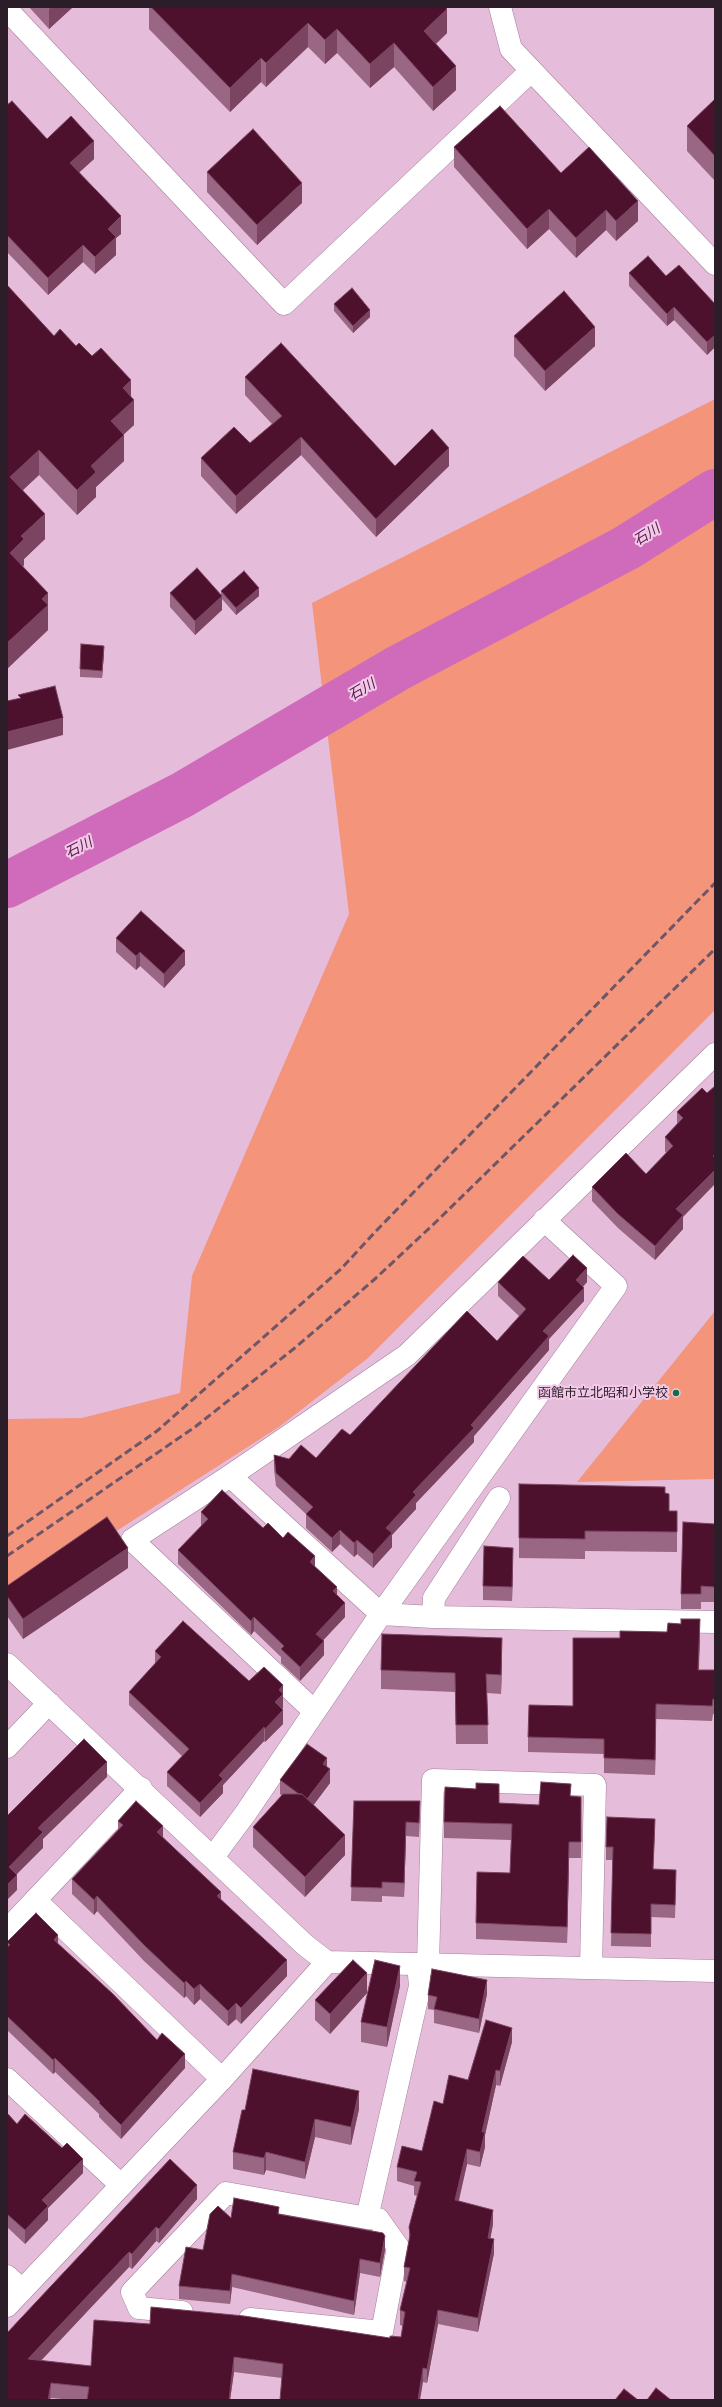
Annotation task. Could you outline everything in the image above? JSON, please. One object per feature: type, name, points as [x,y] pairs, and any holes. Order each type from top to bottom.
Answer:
[{"type":"street","points":[[500,7],[511,49],[715,264]]},
{"type":"street","points":[[7,14],[12,15],[284,304],[531,71]]},
{"type":"street","points":[[313,1710],[132,1540],[230,1476],[407,1355],[715,1054]]},
{"type":"street","points":[[213,1857],[245,1814],[313,1710],[616,1286],[544,1220]]},
{"type":"street","points":[[230,1476],[381,1614],[433,1617],[715,1622]]},
{"type":"street","points":[[433,1617],[434,1598],[499,1498]]},
{"type":"street","points":[[7,1664],[141,1788],[305,1944],[327,1962],[715,1971]]},
{"type":"street","points":[[7,1747],[50,1703]]},
{"type":"street","points":[[366,2218],[420,1986],[423,1964],[433,1780],[595,1785],[591,1967]]},
{"type":"street","points":[[7,1930],[141,1788]]},
{"type":"street","points":[[35,1900],[222,2079]]},
{"type":"street","points":[[7,2306],[15,2283],[121,2185],[222,2079],[327,1962]]},
{"type":"street","points":[[7,2079],[121,2185]]},
{"type":"street","points":[[202,2314],[139,2308],[132,2292],[226,2193],[378,2219],[398,2247],[382,2332],[233,2317]]},
{"type":"shaded area","points":[[715,399],[715,1010],[368,1358],[279,1427],[7,1601],[7,1419],[82,1418],[180,1393],[192,1276],[349,914],[312,603]]},
{"type":"shaded area","name":"函館市立北昭和小学校","points":[[715,1311],[715,1479],[577,1482]]},
{"type":"building","points":[[151,7],[445,7],[447,9],[424,31],[456,66],[433,87],[394,43],[370,64],[337,29],[325,40],[308,23],[266,63],[261,58],[230,88]]},
{"type":"building","points":[[715,99],[715,156],[687,126]]},
{"type":"building","points":[[12,101],[47,139],[71,116],[94,141],[70,163],[121,216],[108,229],[116,237],[95,257],[83,245],[48,278],[7,235],[7,105]]},
{"type":"building","points":[[500,106],[561,173],[589,147],[638,201],[616,221],[606,210],[576,238],[549,209],[527,229],[454,147]]},
{"type":"building","points":[[253,129],[302,183],[257,225],[207,172]]},
{"type":"building","points":[[648,256],[666,276],[679,265],[715,304],[715,335],[707,342],[674,307],[667,314],[629,273]]},
{"type":"building","points":[[7,285],[54,336],[60,329],[76,346],[79,343],[92,356],[101,348],[131,380],[123,388],[134,400],[111,421],[124,435],[91,466],[96,472],[77,490],[39,450],[10,477],[45,514],[21,536],[24,539],[10,553],[48,593],[42,599],[48,605],[7,643]]},
{"type":"building","points":[[352,288],[370,310],[353,326],[334,304]]},
{"type":"building","points":[[564,291],[595,327],[545,371],[514,336]]},
{"type":"building","points":[[281,343],[395,466],[432,429],[449,448],[376,519],[301,437],[236,496],[201,458],[234,427],[250,443],[282,416],[245,377]]},
{"type":"building","points":[[197,568],[222,596],[195,621],[170,593]]},
{"type":"building","points":[[244,571],[259,588],[236,608],[221,591]]},
{"type":"building","points":[[81,644],[104,646],[102,671],[80,669]]},
{"type":"building","points":[[55,686],[63,718],[7,732],[7,701],[21,698],[18,695]]},
{"type":"building","points":[[141,911],[185,951],[164,974],[140,952],[136,956],[116,938]]},
{"type":"building","points":[[715,1086],[715,1154],[713,1156],[715,1157],[715,1170],[676,1209],[683,1215],[655,1246],[618,1214],[592,1187],[626,1153],[646,1174],[673,1146],[665,1137],[683,1118],[677,1112],[702,1088],[707,1093]]},
{"type":"building","points":[[573,1255],[587,1268],[576,1280],[584,1288],[543,1331],[549,1336],[471,1425],[474,1428],[413,1492],[416,1495],[386,1528],[392,1533],[373,1554],[357,1540],[354,1543],[340,1530],[332,1538],[306,1514],[313,1507],[276,1473],[274,1455],[289,1459],[301,1445],[316,1458],[342,1429],[350,1435],[467,1311],[497,1341],[526,1309],[498,1282],[523,1256],[549,1280]]},
{"type":"building","points":[[519,1484],[665,1487],[665,1493],[669,1494],[669,1511],[677,1511],[677,1532],[585,1531],[585,1539],[519,1538]]},
{"type":"building","points":[[222,1490],[263,1528],[268,1523],[283,1538],[288,1532],[315,1556],[310,1562],[337,1587],[333,1591],[345,1603],[316,1634],[324,1641],[300,1667],[281,1649],[284,1646],[254,1617],[251,1621],[178,1550],[208,1519],[201,1512]]},
{"type":"building","points":[[107,1517],[128,1548],[23,1619],[7,1596],[7,1586]]},
{"type":"building","points":[[683,1522],[715,1524],[715,1587],[701,1586],[701,1594],[681,1594]]},
{"type":"building","points":[[484,1546],[513,1548],[512,1587],[483,1586]]},
{"type":"building","points":[[681,1619],[700,1619],[698,1670],[715,1670],[715,1699],[713,1699],[712,1706],[656,1704],[655,1760],[604,1758],[604,1739],[528,1737],[529,1705],[573,1706],[573,1638],[620,1638],[620,1631],[667,1632],[668,1623],[681,1624]]},
{"type":"building","points":[[183,1621],[249,1681],[264,1667],[283,1685],[279,1690],[283,1694],[275,1702],[283,1710],[265,1729],[264,1727],[219,1775],[223,1779],[200,1803],[167,1772],[189,1749],[129,1692],[161,1657],[155,1651]]},
{"type":"building","points":[[382,1634],[502,1638],[501,1675],[486,1674],[488,1725],[456,1725],[455,1673],[381,1670]]},
{"type":"building","points":[[84,1739],[107,1762],[38,1828],[43,1832],[9,1867],[17,1875],[7,1885],[7,1816]]},
{"type":"building","points":[[307,1744],[327,1758],[323,1764],[330,1769],[307,1799],[302,1794],[299,1794],[280,1780]]},
{"type":"building","points":[[541,1782],[571,1784],[570,1796],[581,1797],[581,1842],[569,1842],[567,1927],[476,1923],[477,1872],[510,1873],[512,1824],[444,1822],[445,1787],[476,1789],[476,1783],[499,1784],[499,1803],[539,1805]]},
{"type":"building","points":[[283,1794],[302,1794],[345,1835],[305,1877],[253,1827]]},
{"type":"building","points":[[136,1801],[163,1826],[157,1832],[221,1892],[217,1896],[287,1960],[241,2008],[236,2003],[228,2011],[200,1984],[194,1989],[186,1981],[184,1983],[144,1945],[97,1896],[94,1900],[72,1879],[123,1825],[118,1821]]},
{"type":"building","points":[[354,1801],[420,1801],[419,1823],[406,1822],[404,1883],[382,1882],[382,1888],[351,1887]]},
{"type":"building","points":[[607,1817],[655,1819],[653,1869],[676,1870],[675,1905],[651,1904],[651,1934],[611,1933],[613,1847],[606,1847]]},
{"type":"building","points":[[36,1913],[58,1935],[54,1940],[113,1994],[157,2040],[162,2033],[185,2054],[121,2125],[55,2058],[53,2060],[7,2016],[7,1947],[10,1945],[7,1942]]},
{"type":"building","points":[[353,1960],[367,1973],[330,2014],[315,2000]]},
{"type":"building","points":[[375,1960],[400,1966],[387,2027],[361,2022]]},
{"type":"building","points":[[432,1969],[487,1980],[479,2019],[434,2009],[437,1997],[428,1995]]},
{"type":"building","points":[[486,2020],[512,2028],[500,2071],[496,2070],[482,2132],[485,2132],[480,2152],[467,2149],[455,2200],[493,2210],[488,2238],[494,2239],[478,2318],[438,2310],[427,2369],[423,2368],[418,2400],[280,2400],[283,2364],[234,2357],[229,2400],[87,2400],[89,2387],[51,2383],[48,2400],[7,2400],[7,2333],[170,2159],[197,2185],[159,2229],[156,2227],[132,2254],[129,2252],[28,2359],[91,2366],[94,2320],[150,2324],[151,2307],[244,2316],[390,2338],[390,2336],[401,2337],[405,2312],[400,2310],[410,2268],[404,2267],[410,2235],[409,2227],[421,2182],[414,2181],[417,2172],[397,2167],[402,2146],[422,2151],[434,2101],[443,2104],[449,2075],[468,2080]]},
{"type":"building","points":[[253,2069],[359,2091],[351,2127],[315,2119],[305,2162],[266,2152],[264,2158],[233,2152],[242,2110],[245,2110]]},
{"type":"building","points":[[7,2113],[17,2124],[25,2114],[62,2148],[67,2143],[83,2159],[42,2200],[48,2206],[25,2230],[7,2214]]},
{"type":"building","points":[[234,2198],[279,2207],[278,2214],[383,2233],[385,2236],[380,2263],[360,2259],[354,2301],[232,2274],[230,2291],[179,2286],[186,2247],[203,2250],[210,2214],[218,2206],[231,2218]]},
{"type":"building","points":[[656,2388],[671,2400],[647,2400]]},
{"type":"building","points":[[624,2389],[638,2400],[615,2400]]},
{"type":"waterway","name":"石川","points":[[7,885],[182,795],[398,668],[626,548],[715,492]]},
{"type":"railway","points":[[7,1536],[157,1431],[341,1269],[376,1231],[715,883]]},
{"type":"railway","points":[[7,1556],[195,1427],[296,1347],[376,1278],[438,1220],[715,949]]},
{"type":"place","name":"函館市立北昭和小学校","points":[[676,1393]]}]
